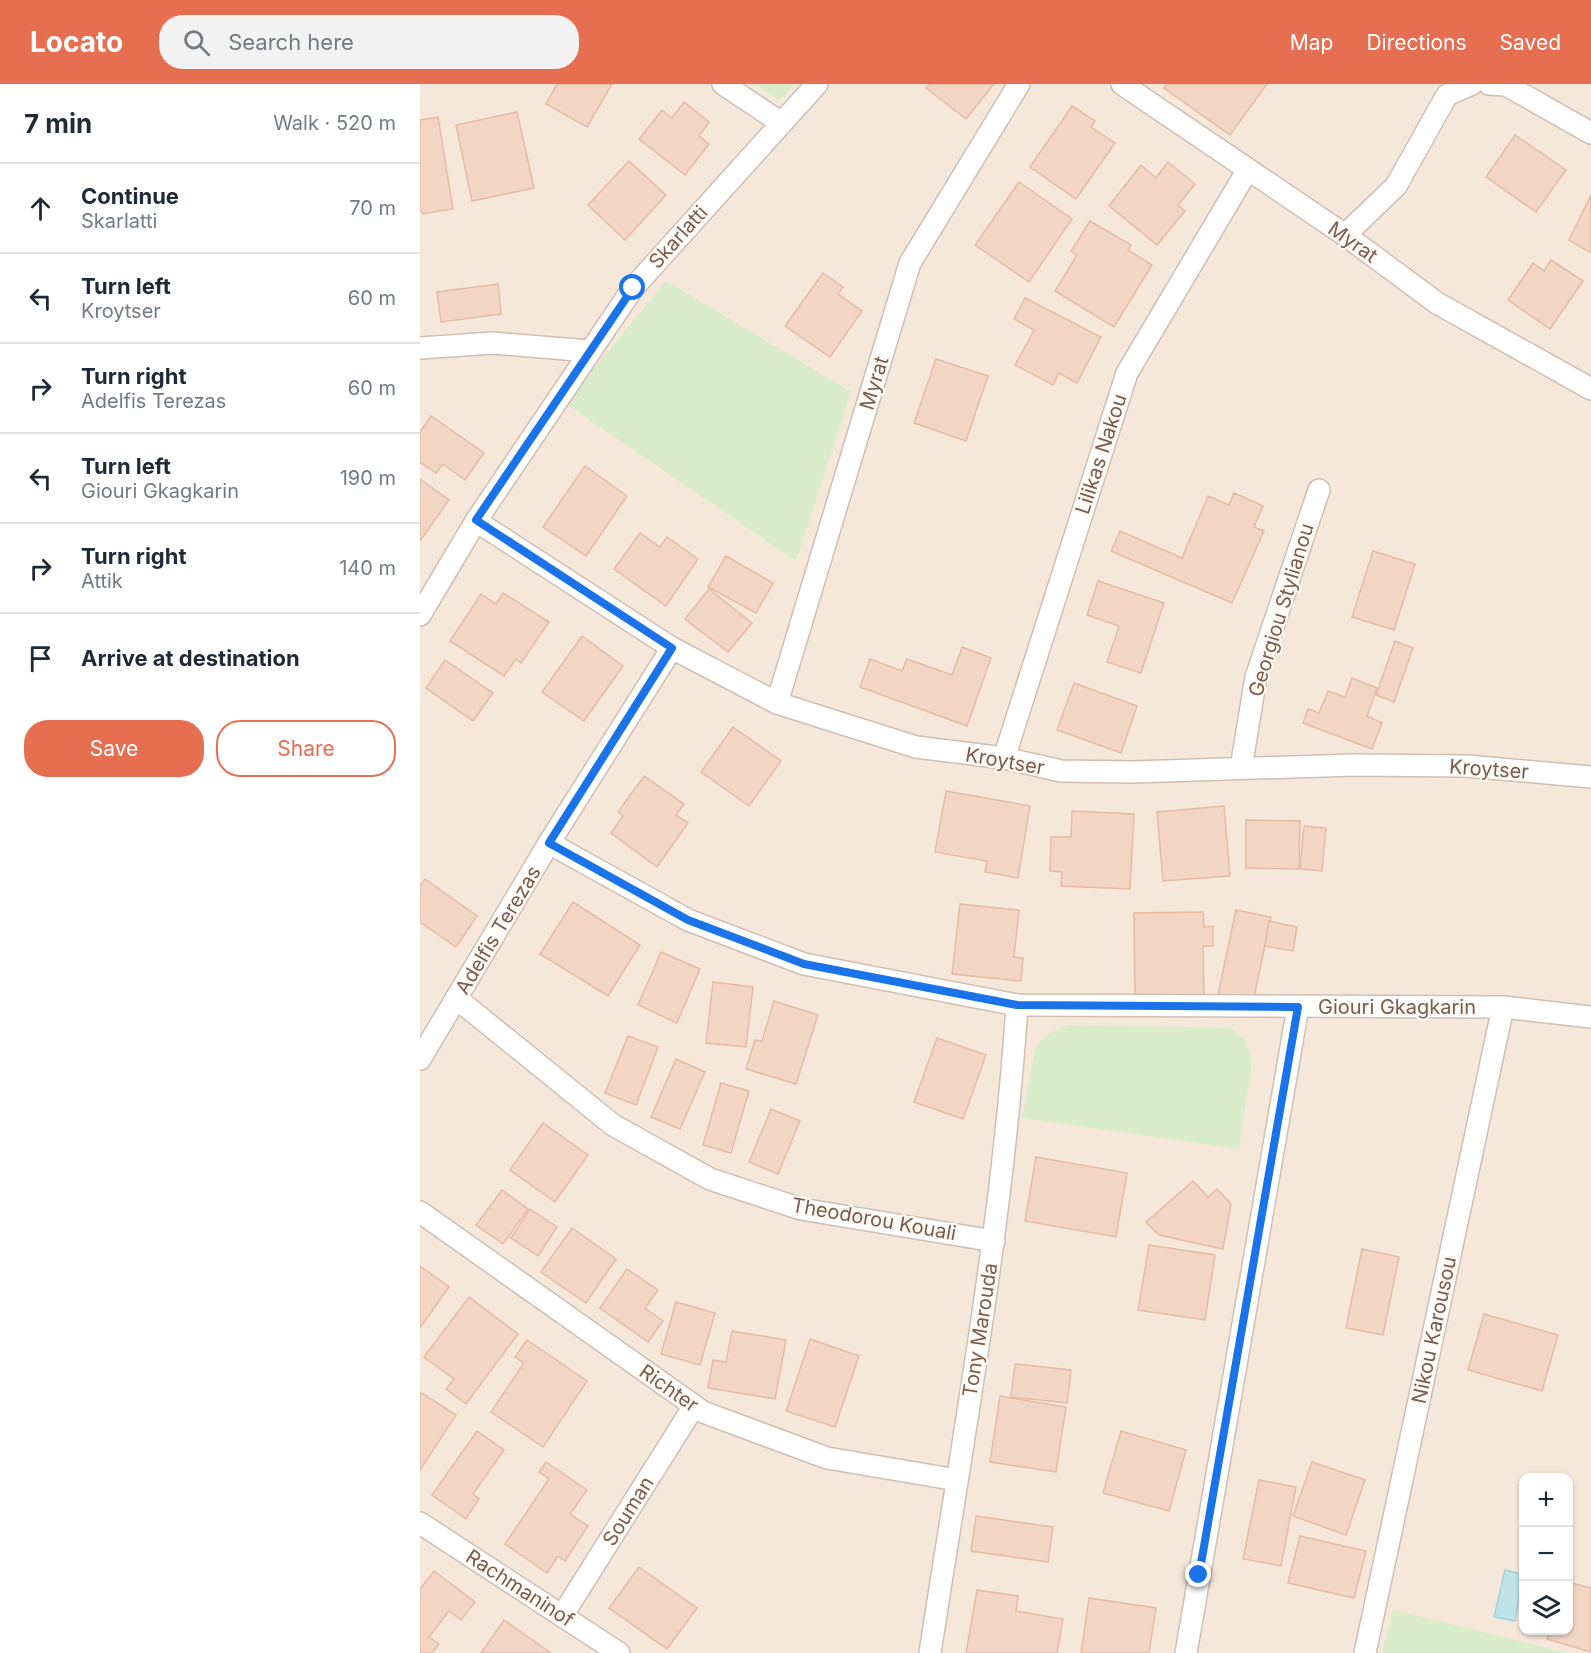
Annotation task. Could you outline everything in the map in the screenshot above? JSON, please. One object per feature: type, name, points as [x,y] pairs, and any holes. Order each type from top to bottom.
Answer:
[{"type":"street","points":[[723,84],[780,122]]},
{"type":"street","name":"Skarlatti","points":[[420,615],[476,520],[633,288],[780,122],[817,84]]},
{"type":"street","name":"Myrat","points":[[777,703],[910,263],[1018,84]]},
{"type":"street","name":"Myrat","points":[[1122,84],[1247,171],[1345,235],[1437,303],[1591,389]]},
{"type":"street","points":[[1345,235],[1396,186],[1447,95],[1472,84]]},
{"type":"street","points":[[1489,84],[1506,85],[1591,134]]},
{"type":"street","name":"Lilikas Nakou","points":[[1004,758],[1127,373],[1247,171]]},
{"type":"street","points":[[420,348],[492,343],[589,351]]},
{"type":"street","name":"Georgiou Stylianou","points":[[1241,768],[1256,677],[1319,489]]},
{"type":"street","name":"Kroytser","points":[[476,520],[672,648],[777,703],[916,747],[1004,758],[1061,771],[1133,772],[1241,768],[1467,766],[1591,777]]},
{"type":"street","name":"Adelfis Terezas","points":[[420,1059],[549,843],[672,648]]},
{"type":"street","name":"Giouri Gkagkarin","points":[[549,843],[688,920],[804,964],[1017,1005],[1503,1007],[1591,1017]]},
{"type":"street","name":"Theodorou Kouali","points":[[456,998],[612,1125],[710,1179],[801,1209],[994,1241]]},
{"type":"street","name":"Tony Marouda","points":[[930,1653],[994,1241],[1010,1120],[1017,1005]]},
{"type":"street","points":[[1186,1653],[1298,1007]]},
{"type":"street","name":"Nikou Karousou","points":[[1365,1653],[1503,1007]]},
{"type":"street","name":"Richter","points":[[420,1212],[703,1412],[827,1458],[957,1480]]},
{"type":"street","name":"Souman","points":[[562,1616],[694,1406]]},
{"type":"street","name":"Rachmaninof","points":[[420,1523],[619,1653]]},
{"type":"shaded area","points":[[420,84],[1591,84],[1591,1653],[420,1653]]},
{"type":"green space","points":[[756,84],[794,84],[779,101]]},
{"type":"green space","points":[[666,281],[851,392],[796,561],[565,403]]},
{"type":"green space","points":[[1068,1025],[1230,1028],[1245,1041],[1252,1061],[1239,1149],[1022,1118],[1035,1050],[1044,1036]]},
{"type":"green space","points":[[1393,1610],[1567,1653],[1382,1653]]},
{"type":"water","points":[[1505,1570],[1519,1573],[1519,1598],[1515,1621],[1494,1617]]},
{"type":"building","points":[[557,84],[612,84],[587,127],[546,104]]},
{"type":"building","points":[[930,84],[994,84],[966,119],[926,88]]},
{"type":"building","points":[[1167,84],[1267,84],[1230,135],[1164,88]]},
{"type":"building","points":[[684,102],[709,122],[699,136],[709,144],[685,175],[639,139],[662,110],[672,118]]},
{"type":"building","points":[[1072,106],[1095,121],[1091,127],[1115,143],[1076,199],[1030,167]]},
{"type":"building","points":[[517,112],[534,188],[472,201],[456,125]]},
{"type":"building","points":[[438,117],[453,209],[423,214],[420,209],[420,120]]},
{"type":"building","points":[[1515,135],[1566,170],[1536,212],[1486,177]]},
{"type":"building","points":[[629,161],[666,195],[625,240],[588,205]]},
{"type":"building","points":[[1168,162],[1195,184],[1178,205],[1185,211],[1157,245],[1109,206],[1141,165],[1156,178]]},
{"type":"building","points":[[1019,182],[1072,219],[1029,282],[975,245]]},
{"type":"building","points":[[1591,195],[1591,253],[1569,240]]},
{"type":"building","points":[[1090,221],[1131,245],[1128,250],[1152,265],[1114,327],[1055,291],[1077,255],[1071,251]]},
{"type":"building","points":[[1551,260],[1583,281],[1550,329],[1508,300],[1533,263],[1544,271]]},
{"type":"building","points":[[823,273],[843,287],[838,294],[862,311],[830,357],[785,326]]},
{"type":"building","points":[[498,284],[501,314],[441,322],[437,292]]},
{"type":"building","points":[[1025,298],[1101,337],[1077,383],[1059,373],[1053,385],[1015,365],[1034,330],[1014,319]]},
{"type":"building","points":[[936,359],[988,376],[966,441],[914,423]]},
{"type":"building","points":[[431,416],[484,453],[465,480],[443,464],[436,473],[420,462],[420,432]]},
{"type":"building","points":[[585,466],[627,496],[586,556],[543,527]]},
{"type":"building","points":[[420,479],[449,500],[420,541]]},
{"type":"building","points":[[1234,493],[1263,506],[1254,527],[1264,531],[1232,603],[1111,551],[1120,531],[1182,558],[1208,496],[1229,505]]},
{"type":"building","points":[[640,533],[660,547],[667,537],[698,559],[666,606],[614,569]]},
{"type":"building","points":[[1373,551],[1415,564],[1394,630],[1352,617]]},
{"type":"building","points":[[726,556],[773,583],[756,613],[708,587]]},
{"type":"building","points":[[1098,581],[1164,603],[1141,673],[1107,662],[1119,626],[1087,615]]},
{"type":"building","points":[[709,589],[752,623],[728,652],[685,619]]},
{"type":"building","points":[[503,593],[549,622],[521,663],[516,659],[504,676],[450,641],[481,594],[496,604]]},
{"type":"building","points":[[582,636],[623,666],[584,721],[542,692]]},
{"type":"building","points":[[1395,641],[1413,648],[1394,702],[1376,695]]},
{"type":"building","points":[[962,647],[991,658],[967,726],[860,687],[870,659],[902,671],[907,659],[952,675]]},
{"type":"building","points":[[445,660],[493,693],[473,721],[426,688]]},
{"type":"building","points":[[1352,678],[1377,688],[1367,716],[1382,723],[1372,749],[1303,723],[1308,709],[1319,713],[1328,691],[1345,697]]},
{"type":"building","points":[[1074,683],[1137,706],[1121,753],[1057,730]]},
{"type":"building","points":[[733,727],[781,761],[749,806],[701,772]]},
{"type":"building","points":[[644,776],[684,804],[676,815],[688,823],[657,867],[611,833],[623,816],[618,812]]},
{"type":"building","points":[[946,791],[1030,806],[1018,878],[985,872],[987,861],[935,852]]},
{"type":"building","points":[[1224,806],[1230,876],[1163,881],[1157,812]]},
{"type":"building","points":[[1072,811],[1134,814],[1130,889],[1061,886],[1062,872],[1050,871],[1051,837],[1071,837]]},
{"type":"building","points":[[1246,820],[1300,821],[1299,869],[1246,868]]},
{"type":"building","points":[[1304,826],[1326,828],[1322,871],[1300,869]]},
{"type":"building","points":[[425,879],[477,916],[456,947],[420,922],[420,886]]},
{"type":"building","points":[[573,902],[640,945],[608,996],[540,954]]},
{"type":"building","points":[[960,904],[1019,910],[1014,957],[1023,958],[1021,981],[952,974]]},
{"type":"building","points":[[1236,910],[1271,917],[1253,1002],[1218,995]]},
{"type":"building","points":[[1203,912],[1204,927],[1213,926],[1213,946],[1203,946],[1204,996],[1135,997],[1134,913]]},
{"type":"building","points":[[1269,921],[1297,927],[1293,951],[1265,946]]},
{"type":"building","points":[[661,952],[700,969],[677,1023],[638,1005]]},
{"type":"building","points":[[713,982],[753,987],[746,1047],[706,1043]]},
{"type":"building","points":[[774,1001],[818,1015],[796,1084],[746,1069],[755,1040],[762,1041]]},
{"type":"building","points":[[628,1036],[658,1047],[636,1105],[605,1093]]},
{"type":"building","points":[[937,1038],[986,1055],[963,1119],[914,1102]]},
{"type":"building","points":[[676,1059],[705,1072],[680,1129],[651,1117]]},
{"type":"building","points":[[721,1083],[749,1091],[731,1153],[703,1145]]},
{"type":"building","points":[[771,1109],[800,1121],[778,1174],[749,1162]]},
{"type":"building","points":[[543,1123],[588,1155],[555,1202],[510,1170]]},
{"type":"building","points":[[1036,1157],[1127,1173],[1116,1237],[1025,1221]]},
{"type":"building","points":[[1193,1181],[1208,1197],[1217,1189],[1231,1204],[1223,1249],[1159,1235],[1146,1222]]},
{"type":"building","points":[[502,1190],[528,1209],[503,1244],[476,1225]]},
{"type":"building","points":[[530,1209],[557,1227],[538,1256],[511,1238]]},
{"type":"building","points":[[572,1228],[616,1259],[586,1303],[541,1272]]},
{"type":"building","points":[[1149,1245],[1215,1255],[1205,1320],[1138,1310]]},
{"type":"building","points":[[1362,1249],[1399,1257],[1383,1335],[1346,1328]]},
{"type":"building","points":[[420,1266],[449,1287],[420,1328]]},
{"type":"building","points":[[627,1269],[658,1290],[645,1308],[663,1321],[648,1342],[600,1308]]},
{"type":"building","points":[[469,1297],[518,1334],[466,1404],[446,1389],[454,1379],[424,1357]]},
{"type":"building","points":[[676,1302],[715,1313],[700,1365],[661,1354]]},
{"type":"building","points":[[1484,1314],[1558,1335],[1542,1391],[1468,1370]]},
{"type":"building","points":[[732,1331],[786,1340],[775,1399],[708,1388],[713,1360],[726,1362]]},
{"type":"building","points":[[810,1339],[859,1356],[835,1427],[786,1411]]},
{"type":"building","points":[[527,1340],[587,1381],[543,1447],[491,1412],[524,1363],[515,1357]]},
{"type":"building","points":[[1015,1364],[1071,1370],[1067,1403],[1011,1397]]},
{"type":"building","points":[[420,1392],[456,1415],[420,1470]]},
{"type":"building","points":[[1000,1396],[1066,1407],[1056,1472],[990,1462]]},
{"type":"building","points":[[477,1431],[504,1450],[473,1494],[479,1499],[466,1519],[432,1495]]},
{"type":"building","points":[[1121,1431],[1186,1450],[1169,1511],[1103,1493]]},
{"type":"building","points":[[546,1462],[587,1490],[570,1514],[588,1526],[565,1561],[558,1556],[547,1573],[505,1544],[549,1479],[539,1472]]},
{"type":"building","points":[[1312,1462],[1365,1480],[1346,1535],[1293,1516]]},
{"type":"building","points":[[1259,1480],[1296,1487],[1281,1566],[1243,1559]]},
{"type":"building","points":[[976,1516],[1053,1527],[1048,1562],[971,1551]]},
{"type":"building","points":[[1300,1536],[1366,1551],[1354,1598],[1288,1583]]},
{"type":"building","points":[[639,1567],[697,1608],[667,1649],[609,1608]]},
{"type":"building","points":[[434,1571],[475,1602],[461,1620],[449,1611],[429,1637],[439,1644],[432,1653],[420,1653],[420,1589]]},
{"type":"building","points":[[1573,1583],[1591,1588],[1591,1652],[1547,1639],[1548,1635],[1573,1635]]},
{"type":"building","points":[[977,1590],[1018,1596],[1016,1611],[1063,1619],[1057,1653],[966,1653]]},
{"type":"building","points":[[1089,1598],[1156,1608],[1149,1653],[1081,1653]]},
{"type":"building","points":[[504,1620],[551,1653],[481,1653]]},
{"type":"route","points":[[633,288],[476,520],[672,648],[549,843],[688,920],[804,964],[1017,1005],[1298,1007],[1199,1575]]}]
